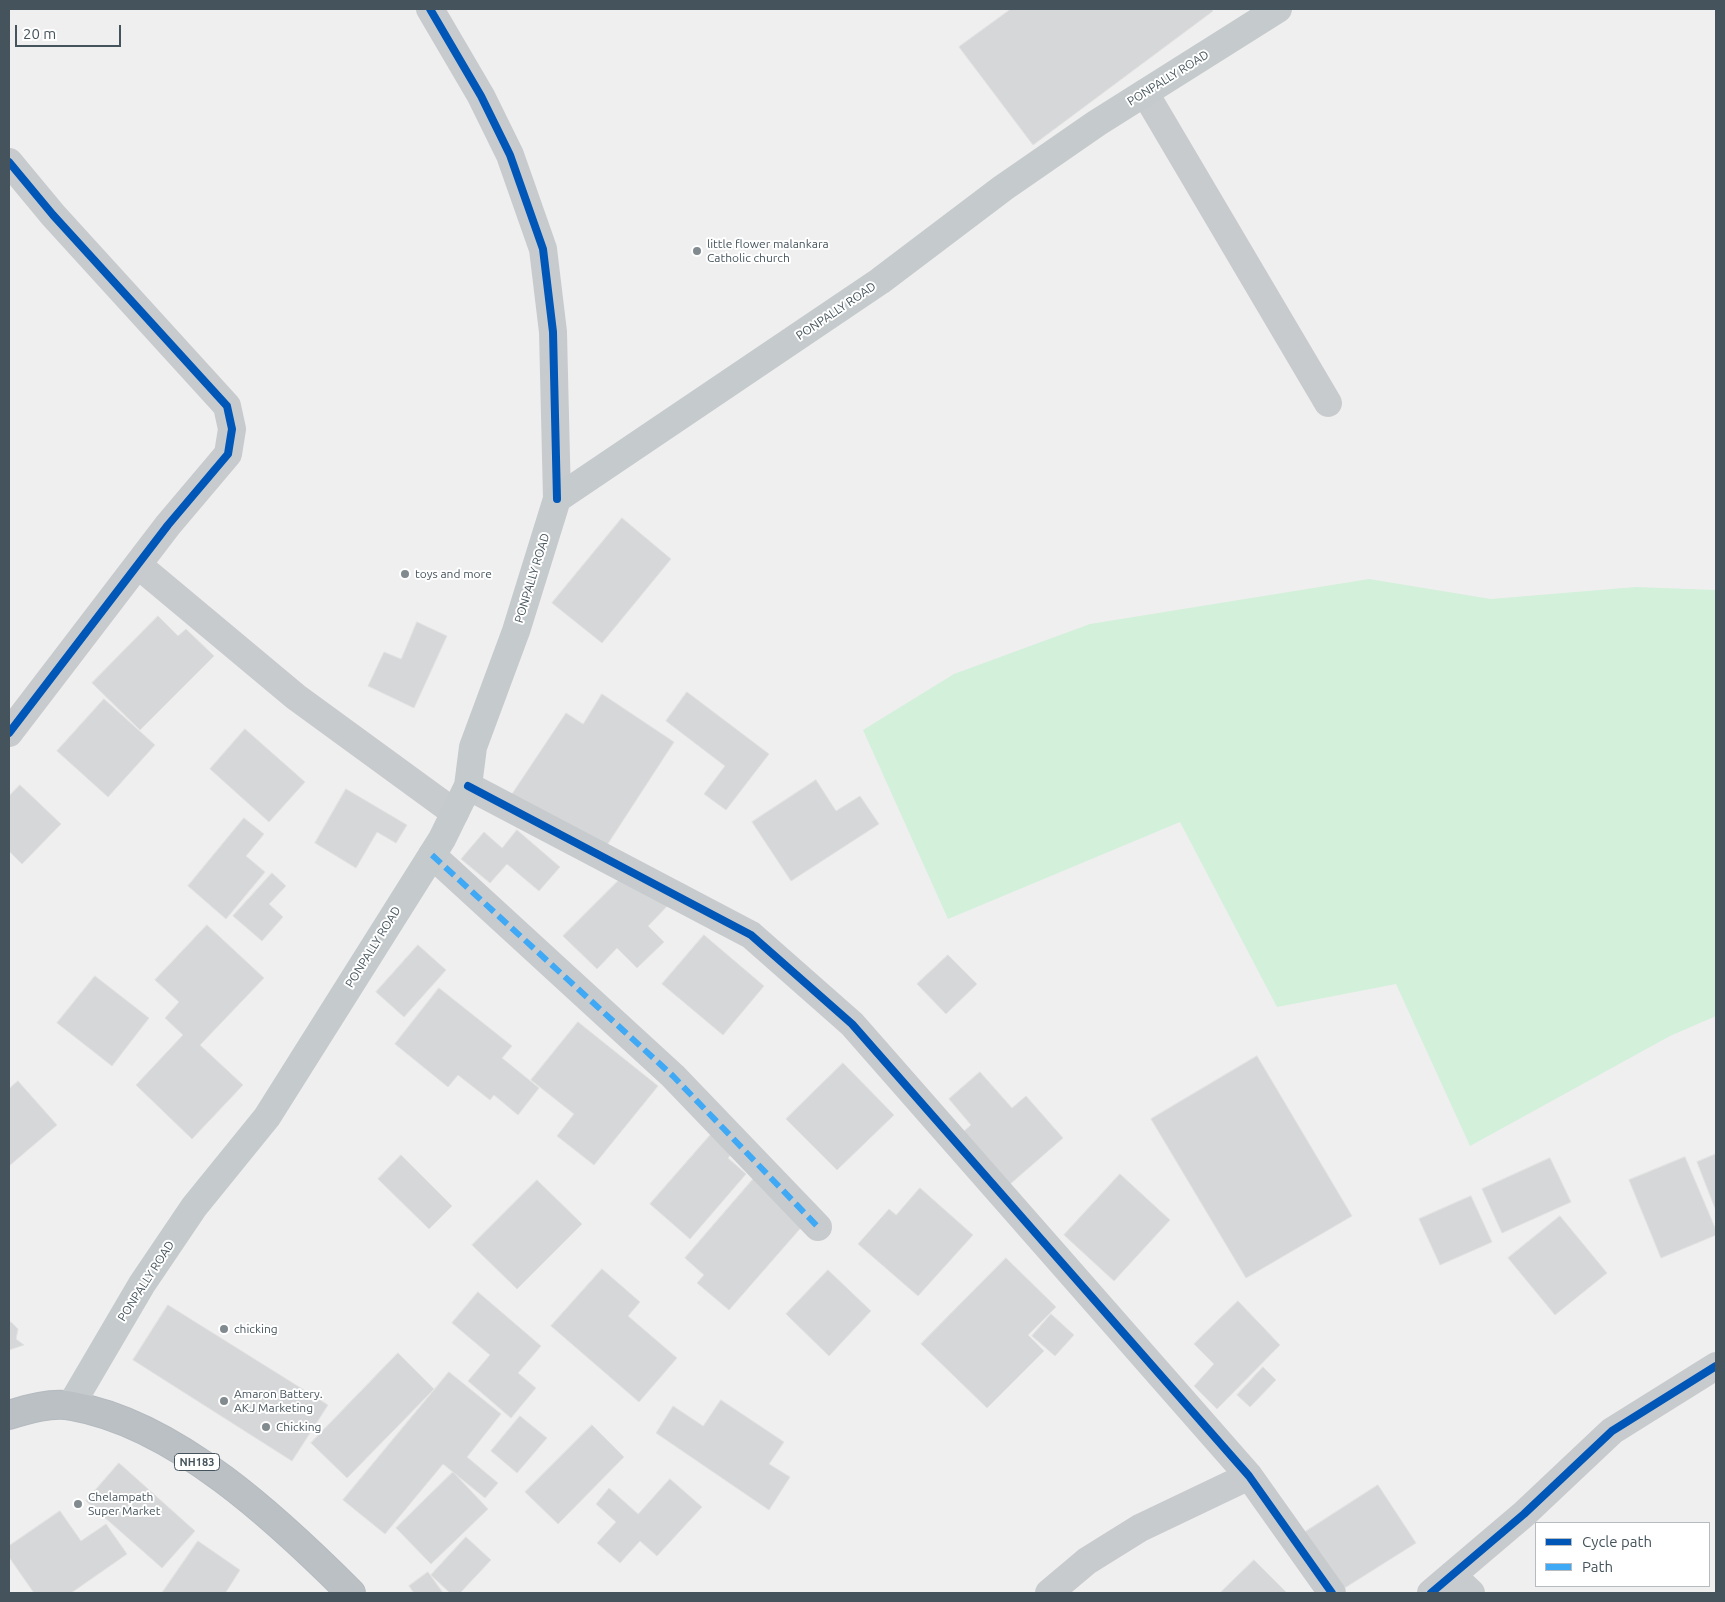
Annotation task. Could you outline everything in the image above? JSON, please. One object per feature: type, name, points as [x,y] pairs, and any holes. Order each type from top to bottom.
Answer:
[{"type":"highway","name":"NH183","points":[[9,1416],[32,1408],[71,1405],[126,1422],[178,1449],[263,1511],[306,1548],[351,1593]]},
{"type":"main road","name":"PONPALLY ROAD","points":[[71,1405],[142,1284],[194,1207],[267,1117],[432,854],[455,813],[468,786],[473,747],[516,631],[556,499],[880,281],[1003,188],[1145,93],[1278,9]]},
{"type":"street","points":[[430,9],[481,96],[510,155],[543,249],[553,332],[556,499]]},
{"type":"street","points":[[1145,93],[1328,403]]},
{"type":"street","points":[[9,162],[53,216],[228,406],[232,430],[228,454],[138,565],[9,733]]},
{"type":"street","points":[[138,565],[296,697],[455,813]]},
{"type":"street","points":[[468,786],[752,935],[852,1024],[1249,1476],[1332,1593]]},
{"type":"street","points":[[432,854],[674,1076],[818,1227]]},
{"type":"street","points":[[1431,1593],[1524,1514],[1612,1431],[1716,1366]]},
{"type":"street","points":[[1049,1593],[1087,1562],[1140,1528],[1249,1476]]},
{"type":"street","points":[[1452,1575],[1471,1593]]},
{"type":"green space","points":[[1369,579],[1491,599],[1636,587],[1716,590],[1716,1016],[1670,1036],[1470,1146],[1396,984],[1277,1007],[1180,822],[948,919],[863,730],[954,674],[1090,624]]},
{"type":"building","points":[[1011,9],[1211,9],[1213,11],[1033,145],[959,47]]},
{"type":"building","points":[[622,518],[671,559],[602,643],[552,603]]},
{"type":"building","points":[[158,616],[178,636],[186,629],[214,656],[140,730],[92,683]]},
{"type":"building","points":[[417,622],[447,636],[414,708],[368,686],[384,652],[401,659]]},
{"type":"building","points":[[687,692],[769,754],[726,810],[704,794],[725,766],[666,721]]},
{"type":"building","points":[[602,694],[674,742],[596,862],[506,803],[566,713],[583,724]]},
{"type":"building","points":[[104,699],[155,745],[108,797],[57,751]]},
{"type":"building","points":[[245,729],[305,782],[269,822],[210,769]]},
{"type":"building","points":[[816,780],[836,811],[860,796],[879,824],[791,881],[752,822]]},
{"type":"building","points":[[20,785],[61,824],[22,864],[9,851],[9,796]]},
{"type":"building","points":[[346,789],[407,825],[396,843],[377,832],[356,868],[315,843]]},
{"type":"building","points":[[244,818],[264,834],[246,856],[265,872],[226,919],[188,886]]},
{"type":"building","points":[[517,830],[560,867],[539,891],[507,864],[490,883],[461,859],[484,832],[502,848]]},
{"type":"building","points":[[638,861],[675,898],[648,926],[664,942],[637,968],[617,948],[597,969],[563,936]]},
{"type":"building","points":[[272,873],[286,886],[269,904],[283,917],[262,941],[233,916]]},
{"type":"building","points":[[207,925],[264,978],[200,1045],[243,1085],[192,1139],[136,1085],[183,1035],[165,1018],[179,1002],[155,980]]},
{"type":"building","points":[[704,935],[764,986],[723,1035],[662,984]]},
{"type":"building","points":[[418,945],[446,970],[404,1017],[376,992]]},
{"type":"building","points":[[948,955],[977,984],[946,1014],[917,984]]},
{"type":"building","points":[[95,976],[149,1018],[112,1066],[57,1023]]},
{"type":"building","points":[[439,988],[512,1046],[502,1058],[539,1088],[518,1115],[494,1095],[490,1100],[458,1075],[448,1087],[395,1044]]},
{"type":"building","points":[[578,1022],[658,1086],[594,1165],[557,1136],[574,1114],[531,1080]]},
{"type":"building","points":[[1257,1056],[1352,1216],[1246,1278],[1151,1119]]},
{"type":"building","points":[[843,1063],[894,1115],[837,1170],[786,1119]]},
{"type":"building","points":[[980,1072],[1012,1108],[1026,1096],[1063,1138],[1001,1192],[955,1139],[971,1125],[949,1099]]},
{"type":"building","points":[[18,1081],[57,1125],[9,1166],[9,1089]]},
{"type":"building","points":[[720,1124],[741,1143],[728,1158],[746,1174],[690,1239],[650,1204]]},
{"type":"building","points":[[1716,1154],[1716,1211],[1697,1162]]},
{"type":"building","points":[[401,1155],[452,1206],[429,1229],[378,1179]]},
{"type":"building","points":[[1685,1157],[1716,1230],[1716,1235],[1661,1258],[1629,1180]]},
{"type":"building","points":[[1550,1158],[1571,1202],[1502,1233],[1482,1189]]},
{"type":"building","points":[[761,1170],[812,1215],[729,1310],[697,1283],[704,1275],[685,1258]]},
{"type":"building","points":[[1120,1174],[1170,1220],[1114,1281],[1064,1235]]},
{"type":"building","points":[[537,1180],[582,1224],[517,1289],[472,1245]]},
{"type":"building","points":[[920,1188],[973,1235],[918,1296],[858,1244],[889,1209],[896,1215]]},
{"type":"building","points":[[1471,1196],[1492,1242],[1440,1265],[1419,1219]]},
{"type":"building","points":[[1560,1216],[1607,1273],[1555,1315],[1508,1258]]},
{"type":"building","points":[[1006,1258],[1056,1307],[1028,1335],[1044,1351],[987,1408],[921,1344]]},
{"type":"building","points":[[602,1269],[640,1302],[628,1316],[677,1358],[639,1402],[551,1326]]},
{"type":"building","points":[[828,1270],[871,1311],[829,1356],[786,1314]]},
{"type":"building","points":[[478,1292],[541,1346],[518,1373],[536,1388],[511,1418],[468,1381],[490,1355],[452,1323]]},
{"type":"building","points":[[1238,1301],[1280,1345],[1217,1409],[1194,1386],[1214,1364],[1194,1344]]},
{"type":"building","points":[[168,1305],[328,1405],[292,1461],[133,1360]]},
{"type":"building","points":[[1051,1314],[1074,1335],[1055,1356],[1032,1336]]},
{"type":"building","points":[[11,1322],[18,1329],[16,1339],[24,1345],[9,1350],[9,1323]]},
{"type":"building","points":[[398,1353],[434,1389],[347,1478],[311,1443]]},
{"type":"building","points":[[1263,1367],[1276,1380],[1250,1407],[1237,1395]]},
{"type":"building","points":[[449,1372],[501,1414],[467,1457],[498,1483],[485,1498],[443,1464],[385,1534],[343,1500]]},
{"type":"building","points":[[721,1400],[784,1442],[769,1464],[790,1477],[769,1510],[656,1433],[673,1406],[703,1426]]},
{"type":"building","points":[[520,1416],[547,1438],[517,1473],[491,1451]]},
{"type":"building","points":[[592,1425],[624,1457],[558,1524],[525,1492]]},
{"type":"building","points":[[119,1463],[195,1531],[162,1568],[86,1501]]},
{"type":"building","points":[[453,1472],[488,1509],[431,1564],[396,1528]]},
{"type":"building","points":[[670,1479],[702,1507],[657,1556],[640,1541],[620,1563],[597,1543],[616,1522],[596,1504],[609,1488],[638,1514]]},
{"type":"building","points":[[1378,1485],[1416,1543],[1343,1589],[1305,1532]]},
{"type":"building","points":[[60,1511],[81,1541],[106,1524],[127,1554],[71,1593],[34,1593],[9,1557],[9,1546]]},
{"type":"building","points":[[466,1537],[491,1560],[460,1593],[450,1593],[431,1575]]},
{"type":"building","points":[[198,1541],[240,1570],[226,1592],[228,1593],[162,1593]]},
{"type":"building","points":[[1254,1560],[1287,1593],[1220,1593]]},
{"type":"building","points":[[428,1572],[443,1593],[414,1593],[409,1586]]},
{"type":"marked path","points":[[432,855],[673,1076],[818,1227]]},
{"type":"cycle path","points":[[430,9],[481,96],[510,155],[543,249],[553,332],[557,499]]},
{"type":"cycle path","points":[[9,162],[53,215],[227,406],[232,429],[228,454],[168,525],[9,733]]},
{"type":"cycle path","points":[[468,786],[751,935],[852,1024],[1249,1476],[1332,1593]]},
{"type":"cycle path","points":[[1431,1593],[1524,1514],[1612,1431],[1716,1366]]},
{"type":"place","name":"little flower malankara Catholic church","points":[[697,251]]},
{"type":"place","name":"toys and more","points":[[405,574]]},
{"type":"place","name":"chicking","points":[[224,1329]]},
{"type":"place","name":"Amaron Battery. AKJ Marketing","points":[[224,1401]]},
{"type":"place","name":"Chicking","points":[[266,1427]]},
{"type":"place","name":"Chelampath Super Market","points":[[78,1504]]}]
